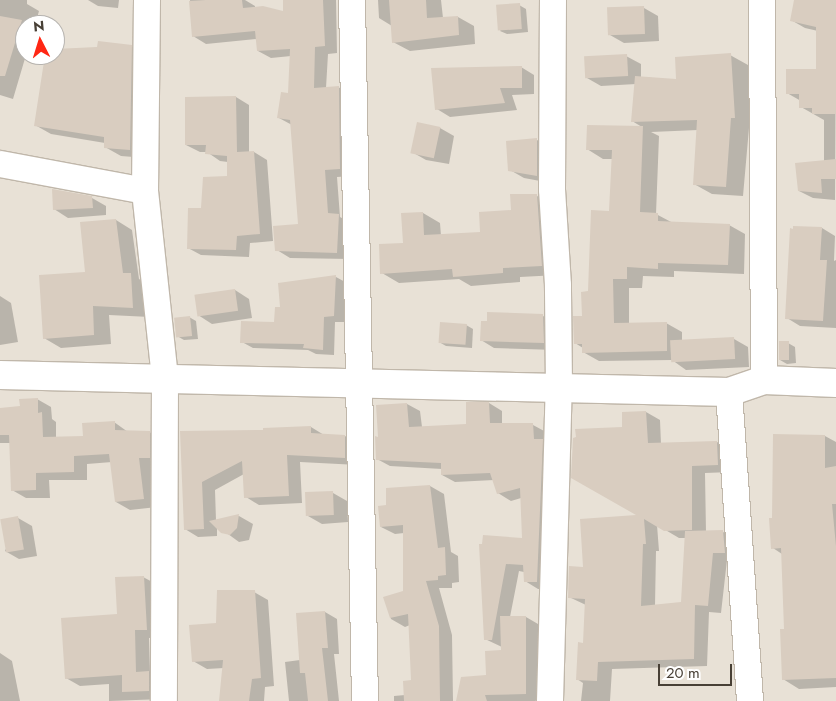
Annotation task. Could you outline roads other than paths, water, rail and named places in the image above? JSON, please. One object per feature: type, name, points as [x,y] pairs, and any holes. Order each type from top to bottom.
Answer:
[{"type":"street","points":[[147,0],[145,191],[165,378],[164,701]]},
{"type":"street","points":[[352,0],[365,701]]},
{"type":"street","points":[[550,701],[559,387],[558,286],[552,189],[553,0]]},
{"type":"street","points":[[762,0],[764,380]]},
{"type":"street","points":[[0,164],[145,191]]},
{"type":"street","points":[[0,375],[729,392],[764,380],[836,383]]},
{"type":"street","points":[[729,392],[750,701]]}]
